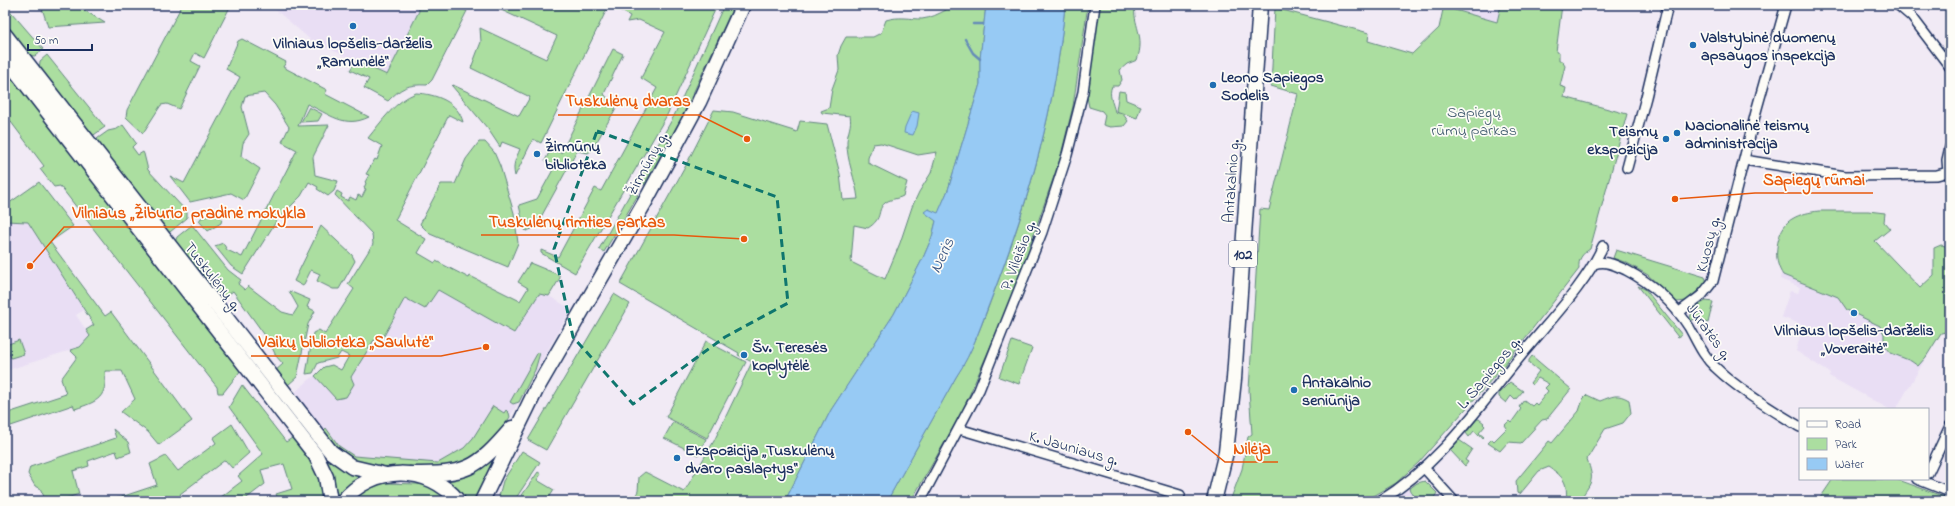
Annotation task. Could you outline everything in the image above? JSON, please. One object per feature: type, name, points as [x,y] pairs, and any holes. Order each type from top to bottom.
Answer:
[{"type":"main road","name":"Žirmūnų g.","points":[[482,501],[552,360],[645,202],[699,102],[743,5]]},
{"type":"main road","name":"Antakalnio g.","points":[[1214,501],[1226,452],[1232,402],[1260,5]]},
{"type":"main road","name":"Tuskulėnų g.","points":[[5,35],[331,452],[352,466],[386,475]]},
{"type":"main road","name":"Tuskulėnų g.","points":[[5,57],[316,456],[326,477],[330,501]]},
{"type":"main road","name":"Žirmūnų g.","points":[[386,475],[442,474],[470,467],[490,453],[523,416]]},
{"type":"main road","points":[[410,474],[436,482],[458,501]]},
{"type":"main road","points":[[343,501],[359,486],[372,479],[386,475]]},
{"type":"street","name":"P. Vileišio g.","points":[[920,501],[959,429],[987,370],[1034,255],[1055,195],[1083,92],[1095,5]]},
{"type":"street","points":[[1627,168],[1668,5]]},
{"type":"street","name":"Kuosų g.","points":[[1678,313],[1702,295],[1713,281],[1780,21],[1786,5]]},
{"type":"street","points":[[1898,5],[1912,17],[1950,67]]},
{"type":"street","points":[[1744,160],[1814,172],[1864,177],[1937,175],[1949,173],[1947,160],[1950,147]]},
{"type":"street","name":"L. Sapiegos g.","points":[[1380,501],[1425,469],[1552,319],[1594,264],[1603,246]]},
{"type":"street","name":"Jūratės g.","points":[[1594,264],[1609,262],[1631,273],[1655,288],[1678,313],[1688,326],[1703,353],[1716,367],[1749,394],[1799,426]]},
{"type":"street","points":[[1929,468],[1950,426]]},
{"type":"street","name":"K. Jauniaus g.","points":[[959,429],[1180,495]]},
{"type":"street","points":[[1425,469],[1454,501]]},
{"type":"street","points":[[1928,480],[1950,492]]},
{"type":"highlighted area","points":[[597,131],[777,197],[788,303],[725,337],[633,404],[573,337],[554,249]]},
{"type":"shaded area","name":"Vilniaus lopšelis-darželis „Ramunėlė“","points":[[270,5],[418,5],[419,11],[387,75],[312,41]]},
{"type":"shaded area","points":[[1449,5],[1501,5],[1497,22],[1448,8]]},
{"type":"shaded area","name":"Vilniaus lopšelis-darželis „Voveraitė“","points":[[1819,211],[1868,211],[1885,213],[1884,222],[1890,229],[1875,241],[1920,288],[1930,351],[1897,408],[1887,408],[1829,376],[1830,373],[1796,351],[1803,325],[1781,317],[1790,291],[1798,293],[1800,287],[1780,279],[1783,263]]},
{"type":"shaded area","points":[[5,221],[28,222],[84,310],[76,315],[90,336],[80,347],[5,371]]},
{"type":"shaded area","points":[[438,290],[514,333],[539,293],[549,296],[571,309],[510,417],[496,438],[477,458],[415,467],[371,466],[339,451],[293,394],[324,367],[332,365],[351,377],[374,339],[381,342],[405,298]]},
{"type":"shaded area","points":[[1408,488],[1417,501],[1390,501],[1406,491]]},
{"type":"green space","points":[[5,5],[43,49],[35,56],[27,55],[5,27]]},
{"type":"green space","points":[[41,5],[76,5],[105,23],[48,27]]},
{"type":"green space","points":[[182,5],[231,5],[204,58],[195,53],[191,61],[200,66],[179,109],[167,104],[161,105],[143,133],[126,117],[127,110]]},
{"type":"green space","points":[[418,5],[453,5],[467,11],[432,80],[427,85],[409,86],[401,90],[388,101],[364,88],[369,79],[350,70],[356,61],[387,75],[419,11]]},
{"type":"green space","points":[[501,5],[609,5],[541,143],[533,139],[515,176],[514,165],[520,149],[502,142],[500,147],[488,129],[452,86],[453,85],[519,116],[530,97],[471,68],[481,42],[480,28],[546,59],[557,36],[499,9]]},
{"type":"green space","points":[[611,5],[715,5],[715,10],[667,115],[575,273],[541,253],[541,250],[558,257],[595,188],[601,191],[657,88],[641,78],[665,32],[639,20],[627,22],[630,16]]},
{"type":"green space","points":[[724,5],[734,5],[682,117],[644,185],[637,182],[674,116]]},
{"type":"green space","points":[[946,5],[986,5],[980,59],[980,84],[948,190],[938,214],[928,209],[928,215],[934,217],[936,221],[932,237],[923,258],[894,314],[831,410],[785,501],[633,501],[638,491],[639,477],[645,472],[684,492],[714,441],[752,362],[620,284],[684,169],[714,110],[733,112],[797,132],[800,121],[827,124],[840,174],[843,200],[858,199],[847,148],[851,122],[850,116],[822,113],[821,111],[829,108],[832,89],[839,70],[838,55],[841,46],[846,37],[873,37],[881,33],[886,20],[900,18],[922,19],[934,16],[946,10]],"holes":[[[881,143],[918,155],[937,152],[931,173],[919,192],[912,207],[900,243],[885,279],[851,262],[854,225],[868,228],[873,224],[878,218],[881,208],[885,203],[903,196],[907,182],[868,163],[868,158],[873,144]]]},
{"type":"green space","points":[[1065,5],[1088,5],[1073,106],[1060,159],[1011,299],[962,412],[911,501],[887,501],[968,357],[982,325],[1007,257],[1040,151],[1055,79]]},
{"type":"green space","points":[[1098,5],[1135,5],[1135,19],[1140,37],[1137,60],[1127,64],[1120,70],[1122,80],[1118,86],[1112,86],[1110,93],[1115,112],[1123,114],[1128,121],[1124,126],[1110,127],[1103,125],[1105,115],[1102,111],[1089,107],[1087,97]]},
{"type":"green space","name":"Sapiegų rūmų parkas","points":[[1444,5],[1449,5],[1448,8],[1497,22],[1501,5],[1562,5],[1556,52],[1559,53],[1559,61],[1562,61],[1565,66],[1560,86],[1566,88],[1564,97],[1627,114],[1590,249],[1581,257],[1579,269],[1501,369],[1419,462],[1396,483],[1365,501],[1230,501],[1242,469],[1248,437],[1252,434],[1249,390],[1260,209],[1269,210],[1298,94],[1271,86],[1275,8],[1369,33],[1368,41],[1412,54],[1439,28]]},
{"type":"green space","points":[[242,39],[286,62],[283,67],[327,90],[325,94],[369,117],[360,120],[344,121],[330,116],[307,104],[298,126],[329,125],[313,157],[315,175],[338,181],[334,191],[328,196],[317,189],[318,187],[309,182],[301,196],[277,220],[243,274],[231,266],[215,246],[223,243],[227,250],[242,257],[297,150],[282,142],[289,127],[275,105],[264,93],[245,96],[242,107],[249,134],[243,143],[241,156],[260,169],[244,200],[231,193],[190,202],[170,176],[184,183],[240,77],[226,69],[238,41]]},
{"type":"green space","points":[[613,49],[623,54],[604,94],[616,108],[592,150],[588,153],[577,151],[535,228],[526,231],[519,205],[537,199],[555,166],[545,161],[551,148],[561,153]]},
{"type":"green space","points":[[47,55],[105,127],[91,137],[39,71],[40,61]]},
{"type":"green space","points":[[5,64],[241,370],[223,393],[218,393],[217,387],[60,186],[54,187],[40,169],[44,166],[5,114]]},
{"type":"green space","points":[[1119,91],[1125,92],[1126,100],[1141,106],[1137,118],[1116,111]]},
{"type":"green space","points":[[416,93],[431,95],[445,100],[456,109],[463,122],[449,115],[395,220],[426,239],[418,253],[435,263],[436,261],[469,278],[470,276],[520,301],[528,288],[518,282],[530,263],[559,275],[560,278],[549,296],[539,294],[514,333],[438,290],[425,309],[405,298],[380,343],[374,340],[351,377],[354,384],[346,397],[336,399],[315,376],[324,367],[332,365],[341,370],[349,356],[341,352],[337,358],[318,363],[313,373],[306,374],[313,333],[319,330],[325,334],[354,289],[348,284],[373,244],[372,234],[335,195],[337,191],[342,194],[341,197],[348,201],[350,197],[356,200],[358,195],[362,197],[366,189],[364,188],[365,182],[369,175],[366,174],[375,159],[377,160],[382,146],[368,138],[395,106]]},
{"type":"green space","points":[[309,107],[322,114],[318,121],[301,122]]},
{"type":"green space","points":[[123,125],[136,143],[132,147],[138,155],[143,152],[148,170],[187,212],[187,218],[170,232],[167,232],[94,141],[108,131],[117,129]]},
{"type":"green space","points":[[479,142],[485,142],[494,152],[500,166],[514,213],[518,243],[508,267],[430,234],[420,224],[441,184],[455,184],[466,159]]},
{"type":"green space","points":[[39,182],[73,226],[50,242],[105,316],[111,312],[192,421],[159,445],[148,432],[121,412],[135,399],[122,371],[105,371],[105,387],[103,393],[96,401],[75,409],[73,405],[5,428],[5,414],[66,394],[61,379],[77,357],[70,350],[80,347],[90,336],[86,330],[94,325],[28,222],[5,221],[5,206]]},
{"type":"green space","points":[[631,192],[638,195],[604,252],[599,249]]},
{"type":"green space","points":[[1819,211],[1868,211],[1885,213],[1884,222],[1890,229],[1875,241],[1920,288],[1934,275],[1934,248],[1941,245],[1950,247],[1950,331],[1941,333],[1926,357],[1918,366],[1911,361],[1891,353],[1884,344],[1884,334],[1880,326],[1847,310],[1838,297],[1782,274],[1778,264],[1777,245],[1784,227],[1788,222],[1798,216]]},
{"type":"green space","points":[[211,215],[219,216],[222,219],[221,223],[208,231],[199,221],[201,218]]},
{"type":"green space","points":[[192,225],[228,270],[241,280],[238,284],[245,290],[248,286],[282,312],[293,315],[298,307],[289,291],[310,300],[307,307],[315,311],[308,324],[297,377],[288,385],[286,385],[275,371],[283,364],[276,356],[269,341],[233,291],[222,300],[211,291],[175,242],[177,237]]},
{"type":"green space","points":[[321,226],[352,255],[355,261],[339,289],[333,289],[317,281],[320,274],[311,270],[303,286],[294,281]]},
{"type":"green space","points":[[1616,250],[1705,277],[1707,282],[1686,301],[1677,302],[1648,275],[1627,263],[1613,258]]},
{"type":"green space","points":[[1638,286],[1645,289],[1682,335],[1678,337]]},
{"type":"green space","points":[[614,294],[630,304],[546,450],[528,440]]},
{"type":"green space","points":[[1706,301],[1713,302],[1708,323],[1695,319],[1690,321],[1694,309]]},
{"type":"green space","points":[[19,340],[24,354],[11,358],[6,345]]},
{"type":"green space","points":[[706,341],[746,362],[707,438],[666,417]]},
{"type":"green space","points":[[1012,341],[1032,348],[1019,384],[999,377]]},
{"type":"green space","points":[[538,352],[540,353],[535,370],[519,402],[513,404],[510,402]]},
{"type":"green space","points":[[1532,356],[1571,389],[1547,419],[1542,420],[1521,443],[1508,442],[1500,451],[1488,443],[1492,439],[1494,441],[1507,428],[1505,425],[1509,421],[1511,423],[1521,409],[1519,407],[1524,400],[1532,406],[1535,403],[1537,405],[1548,391],[1545,388],[1549,384],[1538,378],[1532,385],[1530,383],[1539,371],[1529,363]]},
{"type":"green space","points":[[1510,382],[1523,391],[1515,400],[1511,396],[1506,403],[1499,397],[1499,393]]},
{"type":"green space","points":[[242,385],[286,442],[292,438],[306,451],[319,474],[326,501],[282,501],[281,498],[278,499],[276,494],[292,489],[284,464],[261,470],[265,484],[243,501],[216,501],[242,481],[238,476],[263,454],[229,407]]},
{"type":"green space","points":[[1587,395],[1600,401],[1615,396],[1621,396],[1629,400],[1631,413],[1623,423],[1605,429],[1587,459],[1591,472],[1591,481],[1579,501],[1566,501],[1564,481],[1549,467],[1539,471],[1520,494],[1517,493],[1516,481],[1549,441],[1552,443],[1579,411],[1583,399]]},
{"type":"green space","points":[[493,406],[504,413],[506,410],[510,417],[487,451],[450,468],[371,466],[358,462],[339,451],[323,431],[326,428],[339,446],[354,456],[438,463],[464,448],[473,438]]},
{"type":"green space","points":[[1477,419],[1484,423],[1483,424],[1485,426],[1479,433],[1484,437],[1483,438],[1474,431],[1469,437],[1466,433]]},
{"type":"green space","points":[[673,422],[706,439],[698,455],[664,438]]},
{"type":"green space","points":[[232,424],[249,453],[232,468],[225,460],[180,494],[185,501],[109,501],[157,485],[150,464],[166,456],[178,471],[216,443],[213,438]]},
{"type":"green space","points":[[113,429],[128,442],[131,452],[118,457],[116,451],[88,461],[89,466],[73,471],[79,494],[67,498],[67,501],[46,501],[40,488],[35,486],[28,474],[30,467],[116,438]]},
{"type":"green space","points":[[1459,440],[1472,449],[1465,460],[1468,462],[1465,466],[1450,450]]},
{"type":"green space","points":[[318,444],[361,475],[360,478],[339,494],[336,494],[330,468],[316,447]]},
{"type":"green space","points":[[522,451],[540,462],[514,501],[507,501],[499,496],[503,481]]},
{"type":"green space","points":[[491,461],[493,464],[475,501],[466,501],[449,484],[449,480],[463,476]]},
{"type":"green space","points":[[538,472],[541,474],[537,480],[554,490],[547,501],[518,501]]},
{"type":"green space","points":[[1832,480],[1899,480],[1950,499],[1950,501],[1818,501]]},
{"type":"green space","points":[[1425,481],[1437,493],[1432,501],[1417,501],[1409,489],[1417,483]]},
{"type":"green space","points":[[386,483],[430,486],[452,501],[350,501],[367,489]]},
{"type":"water","name":"Neris","points":[[986,5],[1065,5],[1055,79],[1039,152],[1018,224],[977,337],[962,367],[887,501],[785,501],[831,410],[894,314],[923,258],[932,237],[936,221],[924,212],[928,209],[938,213],[948,190],[980,84],[980,59]]},
{"type":"water","points":[[912,111],[919,113],[917,126],[913,135],[904,133]]},
{"type":"waterway","points":[[973,24],[983,24]]},
{"type":"waterway","points":[[965,39],[973,53],[980,59]]},
{"type":"place","name":"Vilniaus lopšelis-darželis „Ramunėlė“","points":[[353,26]]},
{"type":"place","name":"Valstybinė duomenų apsaugos inspekcija","points":[[1693,45]]},
{"type":"place","name":"Leono Sapiegos Sodelis","points":[[1213,85]]},
{"type":"place","name":"Nacionalinė teismų administracija","points":[[1677,133]]},
{"type":"place","name":"Tuskulėnų dvaras","points":[[747,139]]},
{"type":"place","name":"Teismų ekspozicija","points":[[1666,139]]},
{"type":"place","name":"Žirmūnų biblioteka","points":[[537,154]]},
{"type":"place","name":"Sapiegų rūmai","points":[[1675,199]]},
{"type":"place","name":"Tuskulėnų rimties parkas","points":[[744,239]]},
{"type":"place","name":"Vilniaus „Žiburio“ pradinė mokykla","points":[[30,266]]},
{"type":"place","name":"Vilniaus lopšelis-darželis „Voveraitė“","points":[[1854,313]]},
{"type":"place","name":"Vaikų biblioteka „Saulutė“","points":[[486,347]]},
{"type":"place","name":"Šv. Teresės koplytėlė","points":[[744,355]]},
{"type":"place","name":"Antakalnio seniūnija","points":[[1294,390]]},
{"type":"place","name":"Nilėja","points":[[1188,432]]},
{"type":"place","name":"Ekspozicija „Tuskulėnų dvaro paslaptys“","points":[[677,458]]}]
